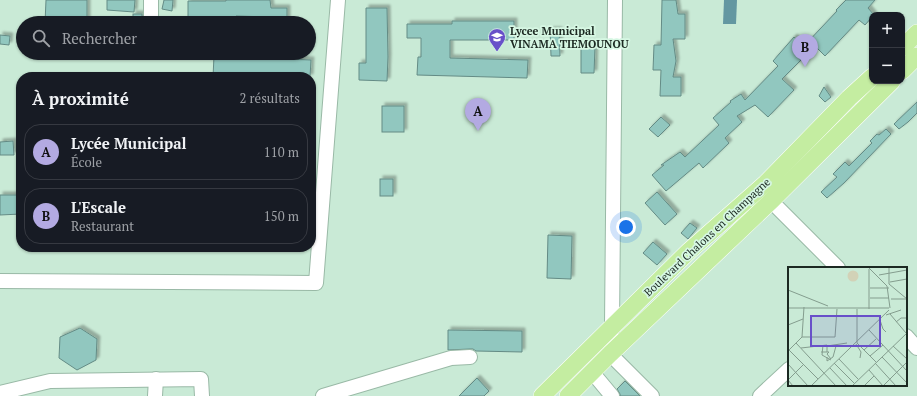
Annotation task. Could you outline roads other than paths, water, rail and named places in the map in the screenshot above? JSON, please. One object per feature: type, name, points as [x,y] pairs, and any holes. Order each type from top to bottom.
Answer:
[{"type":"main road","points":[[905,45],[917,34]]},
{"type":"main road","points":[[905,68],[917,56]]},
{"type":"main road","name":"Boulevard Chalons en Champagne","points":[[542,396],[689,251],[766,183],[849,98],[869,80]]},
{"type":"main road","name":"Boulevard Chalons en Champagne","points":[[568,396],[771,201],[889,84]]},
{"type":"street","points":[[151,0],[151,16]]},
{"type":"street","points":[[0,281],[316,283],[338,0]]},
{"type":"street","points":[[615,0],[612,326],[610,354],[652,396]]},
{"type":"street","points":[[766,183],[771,201],[837,267]]},
{"type":"street","points":[[907,337],[917,348]]},
{"type":"street","points":[[323,396],[451,358],[470,357]]},
{"type":"street","points":[[760,396],[788,370]]},
{"type":"street","points":[[592,372],[612,396]]},
{"type":"street","points":[[155,396],[156,379]]},
{"type":"street","points":[[0,393],[50,381],[201,379],[202,396]]},
{"type":"water","points":[[724,0],[737,0],[736,24],[723,24]]},
{"type":"place","name":"Lycee Municipal VINAMA TIEMOUNOU","points":[[497,52]]},
{"type":"place","name":"L'Escale","points":[[805,67]]},
{"type":"place","name":"Lycée Municipal","points":[[478,131]]}]
